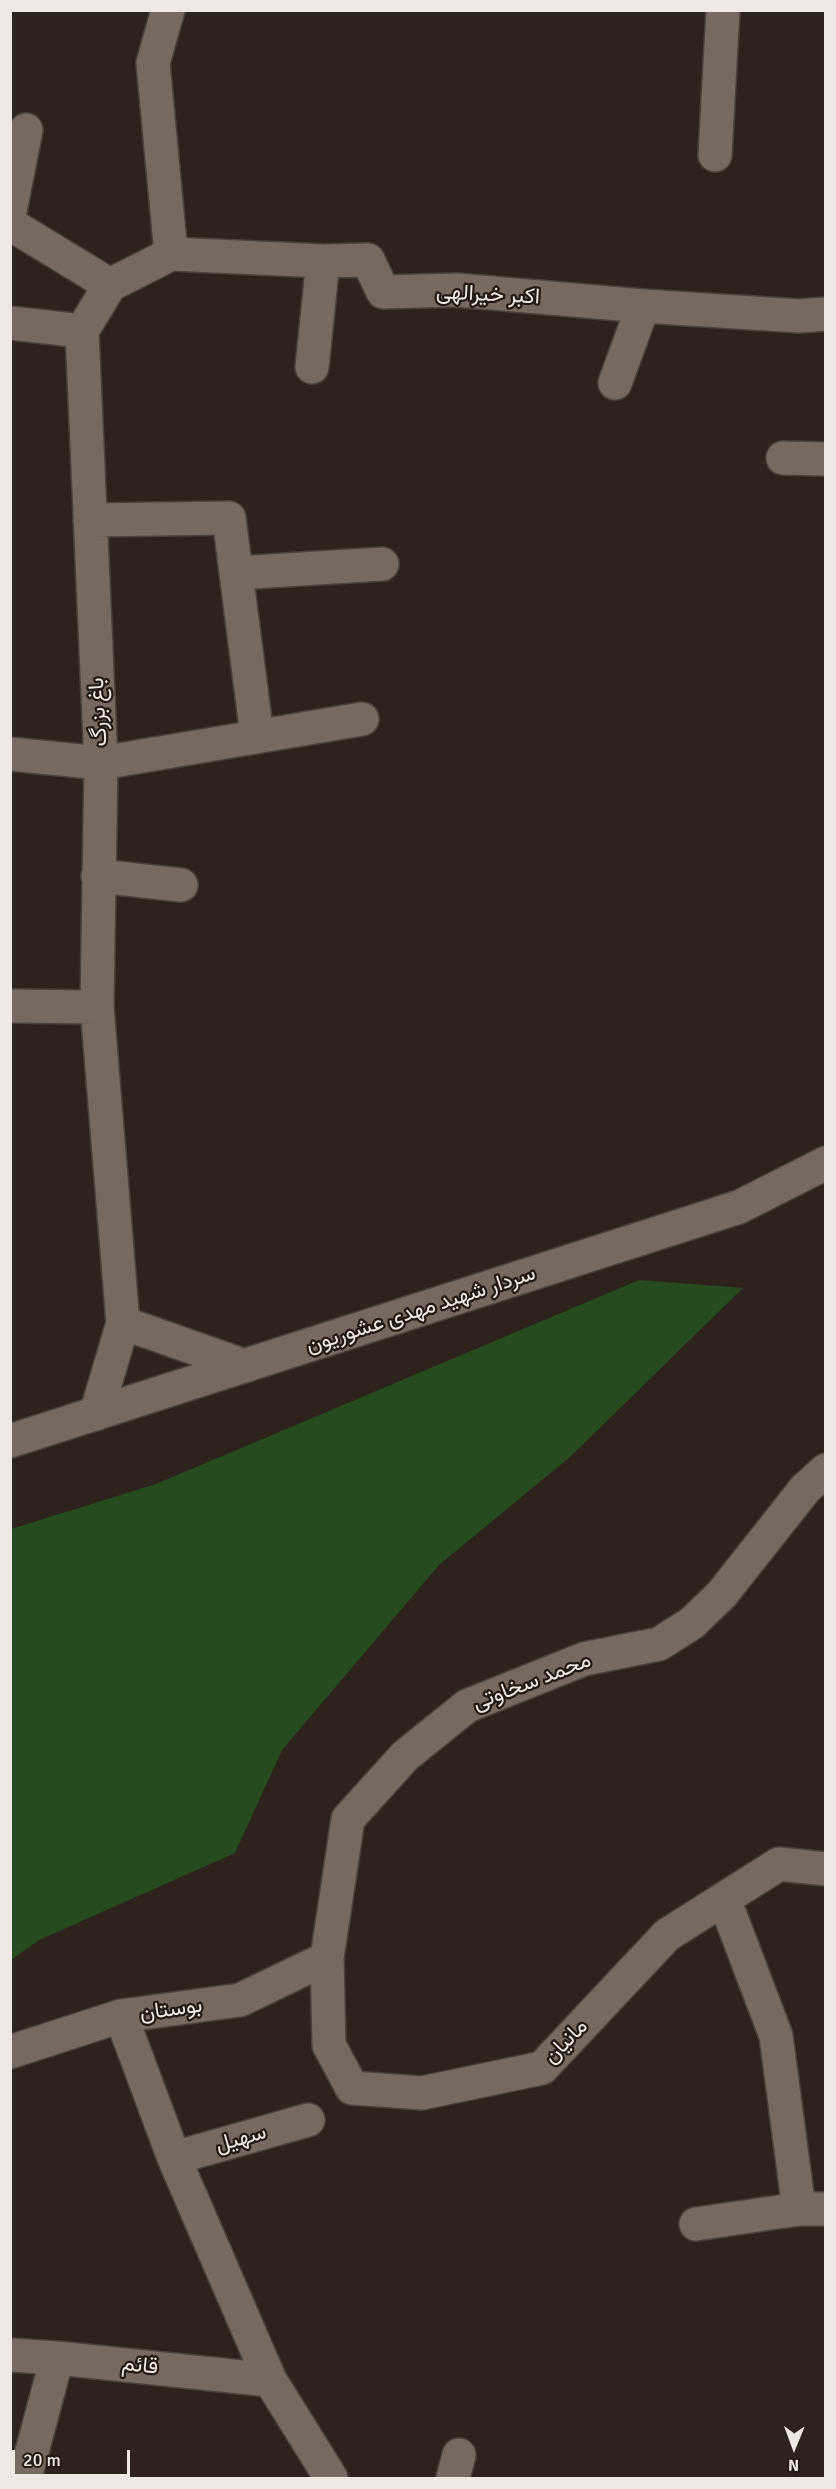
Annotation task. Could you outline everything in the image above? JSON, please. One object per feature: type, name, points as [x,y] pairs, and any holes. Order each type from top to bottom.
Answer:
[{"type":"street","points":[[10,323],[82,331],[110,285],[171,254],[153,63],[168,10]]},
{"type":"street","points":[[715,155],[723,10]]},
{"type":"street","points":[[10,211],[26,130]]},
{"type":"street","points":[[10,224],[110,285]]},
{"type":"street","name":"اکبر خیرالهی","points":[[171,254],[322,261],[368,260],[383,292],[457,290],[643,306],[799,316],[825,314]]},
{"type":"street","points":[[312,367],[322,261]]},
{"type":"street","points":[[615,383],[643,306]]},
{"type":"street","name":"باغ بزرگ","points":[[82,331],[101,763],[97,1007],[123,1323]]},
{"type":"street","points":[[783,458],[825,459]]},
{"type":"street","points":[[90,519],[229,518],[257,736]]},
{"type":"street","points":[[237,573],[382,564]]},
{"type":"street","points":[[10,754],[101,763],[362,719]]},
{"type":"street","points":[[98,876],[181,885]]},
{"type":"street","points":[[10,1006],[97,1007]]},
{"type":"street","name":"سردار شهید مهدی عشوریون","points":[[10,1441],[739,1207],[825,1163]]},
{"type":"street","points":[[96,1414],[123,1323],[246,1366]]},
{"type":"street","name":"محمد سخاوتی","points":[[327,1958],[348,1819],[405,1756],[467,1706],[584,1659],[659,1644],[692,1623],[722,1594],[805,1489],[825,1470]]},
{"type":"street","name":"مانیان","points":[[327,1958],[329,2045],[352,2088],[422,2093],[542,2068],[667,1935],[779,1864],[825,1869]]},
{"type":"street","points":[[696,2223],[812,2209],[776,2036],[723,1899]]},
{"type":"street","name":"بوستان","points":[[10,2052],[121,2016],[240,2000],[327,1958]]},
{"type":"street","points":[[121,2016],[174,2158],[270,2380],[331,2478]]},
{"type":"street","name":"سهیل","points":[[174,2158],[308,2120]]},
{"type":"street","name":"قائم","points":[[10,2355],[270,2380]]},
{"type":"street","points":[[26,2474],[57,2358]]},
{"type":"green space","points":[[639,1280],[743,1288],[570,1457],[439,1565],[282,1750],[235,1853],[39,1940],[11,1960],[11,1529],[156,1484]]}]
